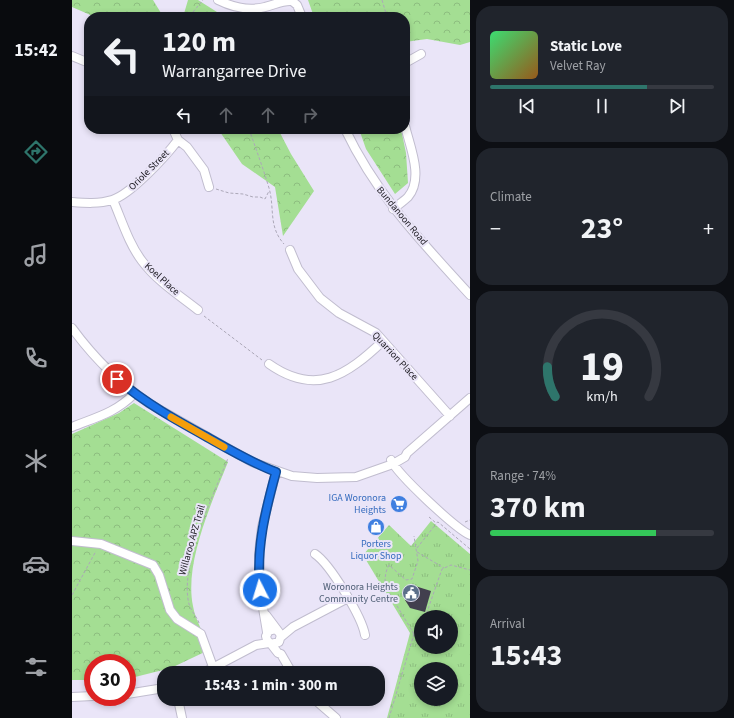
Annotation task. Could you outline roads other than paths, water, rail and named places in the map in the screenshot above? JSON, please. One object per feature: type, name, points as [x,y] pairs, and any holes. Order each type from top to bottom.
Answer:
[{"type":"street","points":[[218,0],[232,6],[255,8],[292,0],[297,5],[300,12]]},
{"type":"street","points":[[410,60],[418,55]]},
{"type":"street","points":[[72,56],[84,61]]},
{"type":"street","points":[[175,134],[178,140],[187,147],[204,170],[209,187]]},
{"type":"street","name":"Bundanoon Road","points":[[348,134],[363,165],[393,209],[470,295]]},
{"type":"street","points":[[393,209],[407,198],[416,178],[407,134]]},
{"type":"street","name":"Oriole Street","points":[[72,202],[89,204],[113,200],[142,179],[178,140]]},
{"type":"street","name":"Koel Place","points":[[113,200],[132,245],[142,261],[166,285],[198,310]]},
{"type":"street","name":"Quarrion Place","points":[[290,250],[298,269],[320,298],[339,313],[370,329],[383,341],[450,416]]},
{"type":"street","points":[[72,328],[96,358],[134,394],[164,413],[252,462],[276,472],[292,476],[317,478],[351,476],[392,462],[407,453],[470,398]]},
{"type":"street","points":[[269,364],[290,376],[306,380],[324,379],[343,374],[353,368],[383,341]]},
{"type":"street","points":[[72,427],[107,415],[126,402],[134,394]]},
{"type":"street","points":[[392,462],[436,509],[470,535]]},
{"type":"street","points":[[276,472],[264,516],[260,541],[259,578],[266,614],[278,653],[281,654],[288,666]]},
{"type":"street","points":[[72,541],[101,544],[153,565],[159,575],[173,615],[201,634],[213,666]]},
{"type":"street","points":[[315,554],[326,564],[348,598],[362,622],[365,635]]},
{"type":"street","points":[[215,666],[348,598]]},
{"type":"street","points":[[136,693],[157,689]]},
{"type":"street","points":[[72,697],[84,696]]},
{"type":"street","points":[[179,706],[182,718]]},
{"type":"street","points":[[322,706],[336,718]]},
{"type":"place","name":"IGA Woronora Heights","points":[[399,504]]},
{"type":"place","name":"Porters Liquor Shop","points":[[376,527]]},
{"type":"place","name":"Woronora Heights Community Centre","points":[[411,593]]}]
